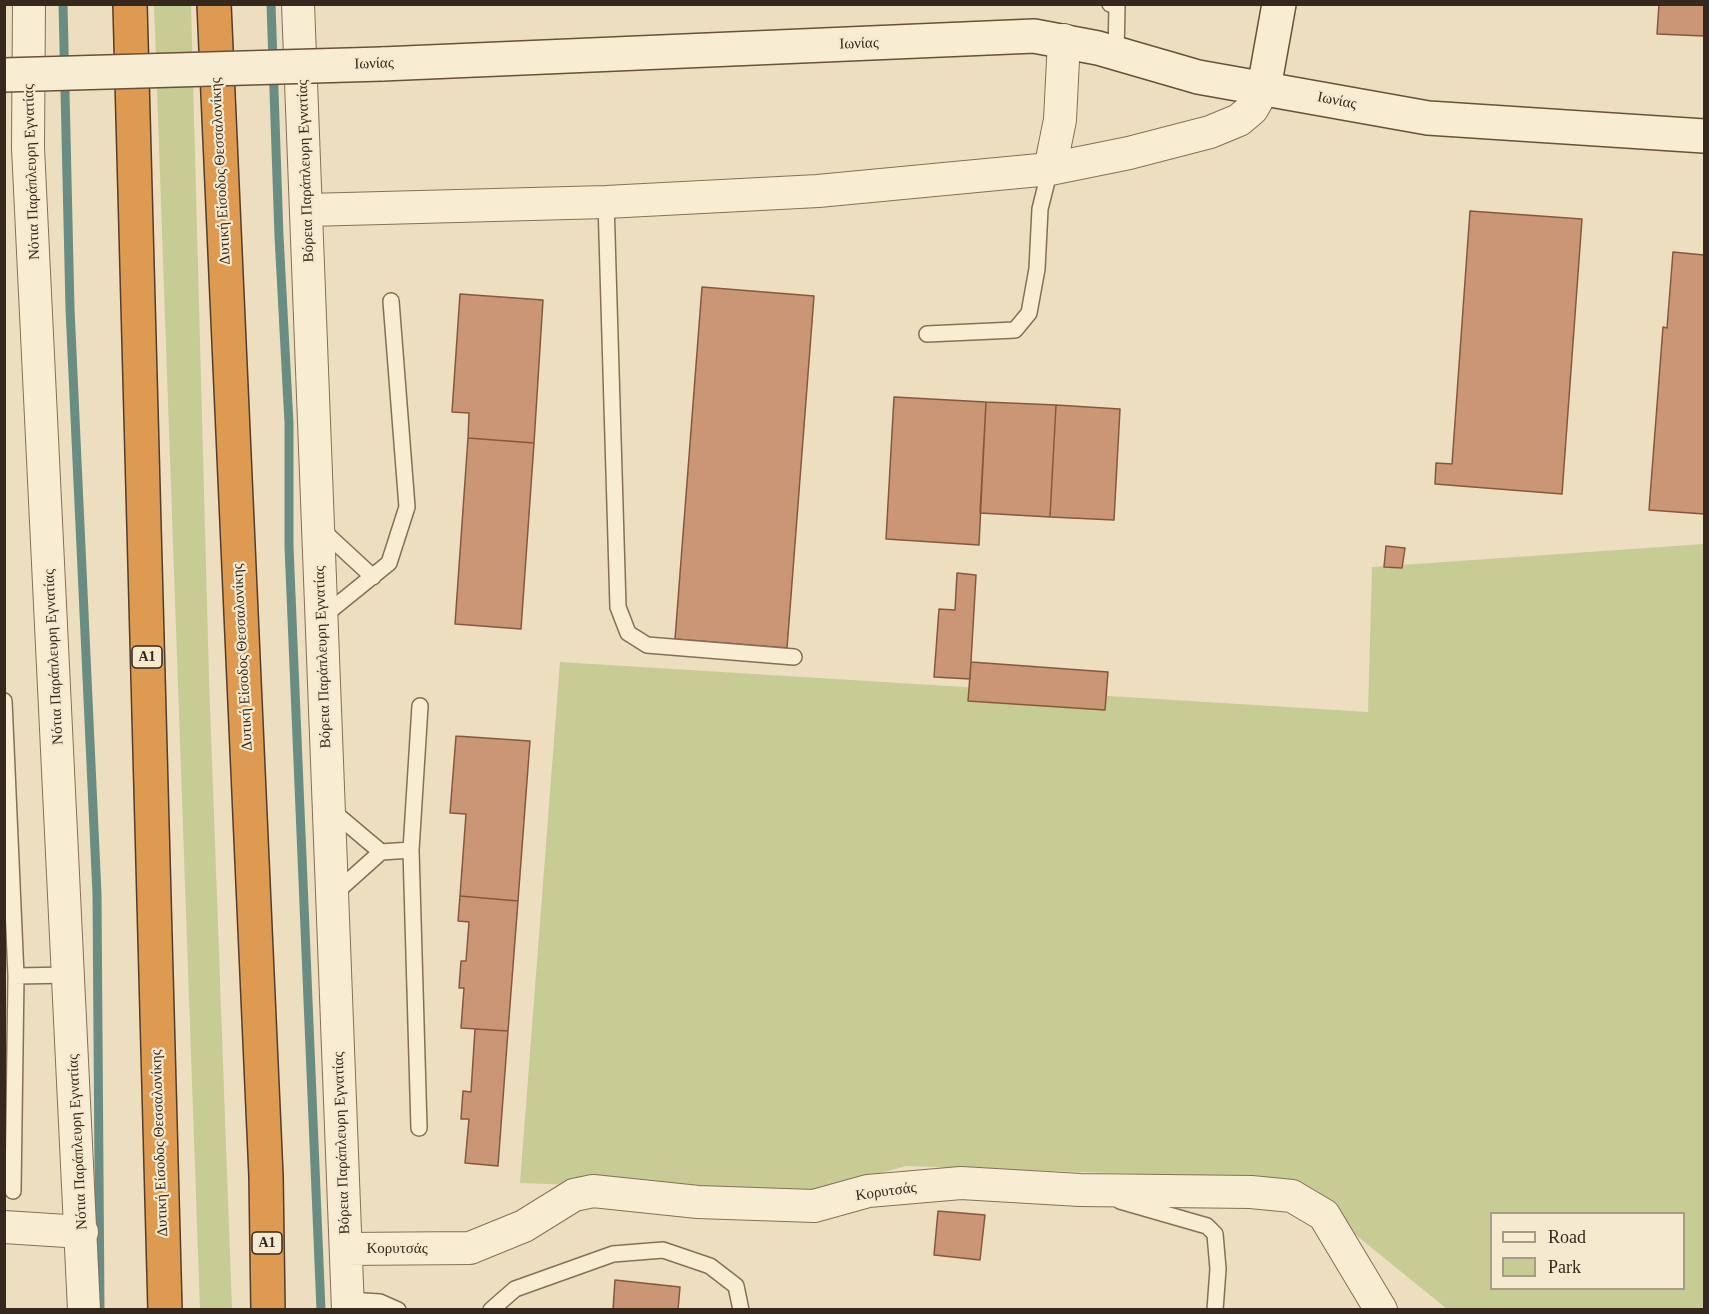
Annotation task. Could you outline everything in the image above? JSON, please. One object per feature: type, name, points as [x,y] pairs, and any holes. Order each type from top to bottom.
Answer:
[{"type":"highway","name":"Δυτική Είσοδος Θεσσαλονίκης","points":[[130,4],[165,1310]]},
{"type":"highway","name":"Δυτική Είσοδος Θεσσαλονίκης","points":[[214,4],[266,1176],[268,1310]]},
{"type":"street","name":"Νότια Παράπλευρη Εγνατίας","points":[[29,4],[28,148],[70,975],[84,1310]]},
{"type":"street","name":"Βόρεια Παράπλευρη Εγνατίας","points":[[298,4],[308,210],[321,618],[348,1305]]},
{"type":"street","points":[[308,210],[606,202],[818,191],[1050,169],[1129,153],[1210,132],[1239,120],[1252,109],[1264,88],[1279,4]]},
{"type":"street","name":"Ιωνίας","points":[[4,75],[382,64],[1034,36],[1064,40],[1198,77],[1428,118],[1704,136]]},
{"type":"street","points":[[1050,169],[1060,120],[1064,40]]},
{"type":"street","name":"Κορυτσάς","points":[[346,1249],[470,1248],[524,1226],[574,1195],[593,1191],[698,1202],[814,1206],[868,1191],[961,1184],[1080,1190],[1251,1192],[1292,1196],[1324,1215],[1381,1310]]},
{"type":"street","points":[[4,1227],[82,1232]]},
{"type":"lane","points":[[1115,5],[1116,54]]},
{"type":"lane","points":[[927,334],[1016,330],[1029,313],[1037,269],[1040,209],[1050,169]]},
{"type":"lane","points":[[606,202],[618,608],[628,633],[647,645],[794,657]]},
{"type":"lane","points":[[321,618],[389,563],[406,507],[391,301]]},
{"type":"lane","points":[[318,527],[373,576]]},
{"type":"lane","points":[[4,701],[16,976],[13,1191]]},
{"type":"lane","points":[[418,1128],[411,850],[420,706]]},
{"type":"lane","points":[[329,807],[381,852]]},
{"type":"lane","points":[[333,895],[381,852],[411,850]]},
{"type":"lane","points":[[16,976],[70,975]]},
{"type":"lane","points":[[1080,1190],[1207,1226],[1215,1234],[1218,1269],[1215,1310]]},
{"type":"lane","points":[[491,1310],[515,1289],[613,1254],[663,1250],[710,1266],[736,1286],[741,1310]]},
{"type":"lane","points":[[348,1305],[380,1302],[398,1310]]},
{"type":"green space","points":[[154,5],[191,5],[209,679],[232,1309],[200,1309]]},
{"type":"green space","points":[[1704,544],[1704,1309],[1447,1309],[1287,1179],[906,1166],[808,1193],[520,1183],[560,662],[1368,712],[1372,567]]},
{"type":"building","points":[[1659,4],[1704,4],[1704,36],[1657,34]]},
{"type":"building","points":[[1470,211],[1582,219],[1562,494],[1435,484],[1436,463],[1452,464]]},
{"type":"building","points":[[1673,252],[1704,255],[1704,514],[1649,510],[1663,327],[1667,328]]},
{"type":"building","points":[[702,287],[814,296],[787,648],[675,639]]},
{"type":"building","points":[[460,294],[543,300],[534,443],[468,438],[469,413],[452,412]]},
{"type":"building","points":[[894,397],[986,402],[979,545],[886,539]]},
{"type":"building","points":[[986,402],[1056,405],[1050,517],[980,513]]},
{"type":"building","points":[[1056,405],[1120,409],[1114,520],[1050,517]]},
{"type":"building","points":[[468,438],[534,443],[521,629],[455,624]]},
{"type":"building","points":[[1386,546],[1405,548],[1402,568],[1384,567]]},
{"type":"building","points":[[957,573],[976,575],[970,679],[934,677],[939,609],[955,610]]},
{"type":"building","points":[[971,662],[1108,672],[1105,710],[968,701]]},
{"type":"building","points":[[456,736],[530,741],[518,901],[460,896],[466,814],[450,813]]},
{"type":"building","points":[[460,896],[518,901],[508,1031],[461,1028],[464,988],[459,988],[461,961],[466,961],[469,922],[458,921]]},
{"type":"building","points":[[475,1029],[508,1031],[498,1166],[465,1163],[469,1119],[461,1119],[463,1091],[471,1092]]},
{"type":"building","points":[[938,1211],[985,1215],[980,1260],[934,1255]]},
{"type":"building","points":[[615,1280],[680,1287],[678,1310],[613,1310]]},
{"type":"waterway","points":[[63,4],[70,309],[97,894],[100,1310]]},
{"type":"waterway","points":[[271,4],[279,236],[289,423],[289,547],[321,1310]]}]
